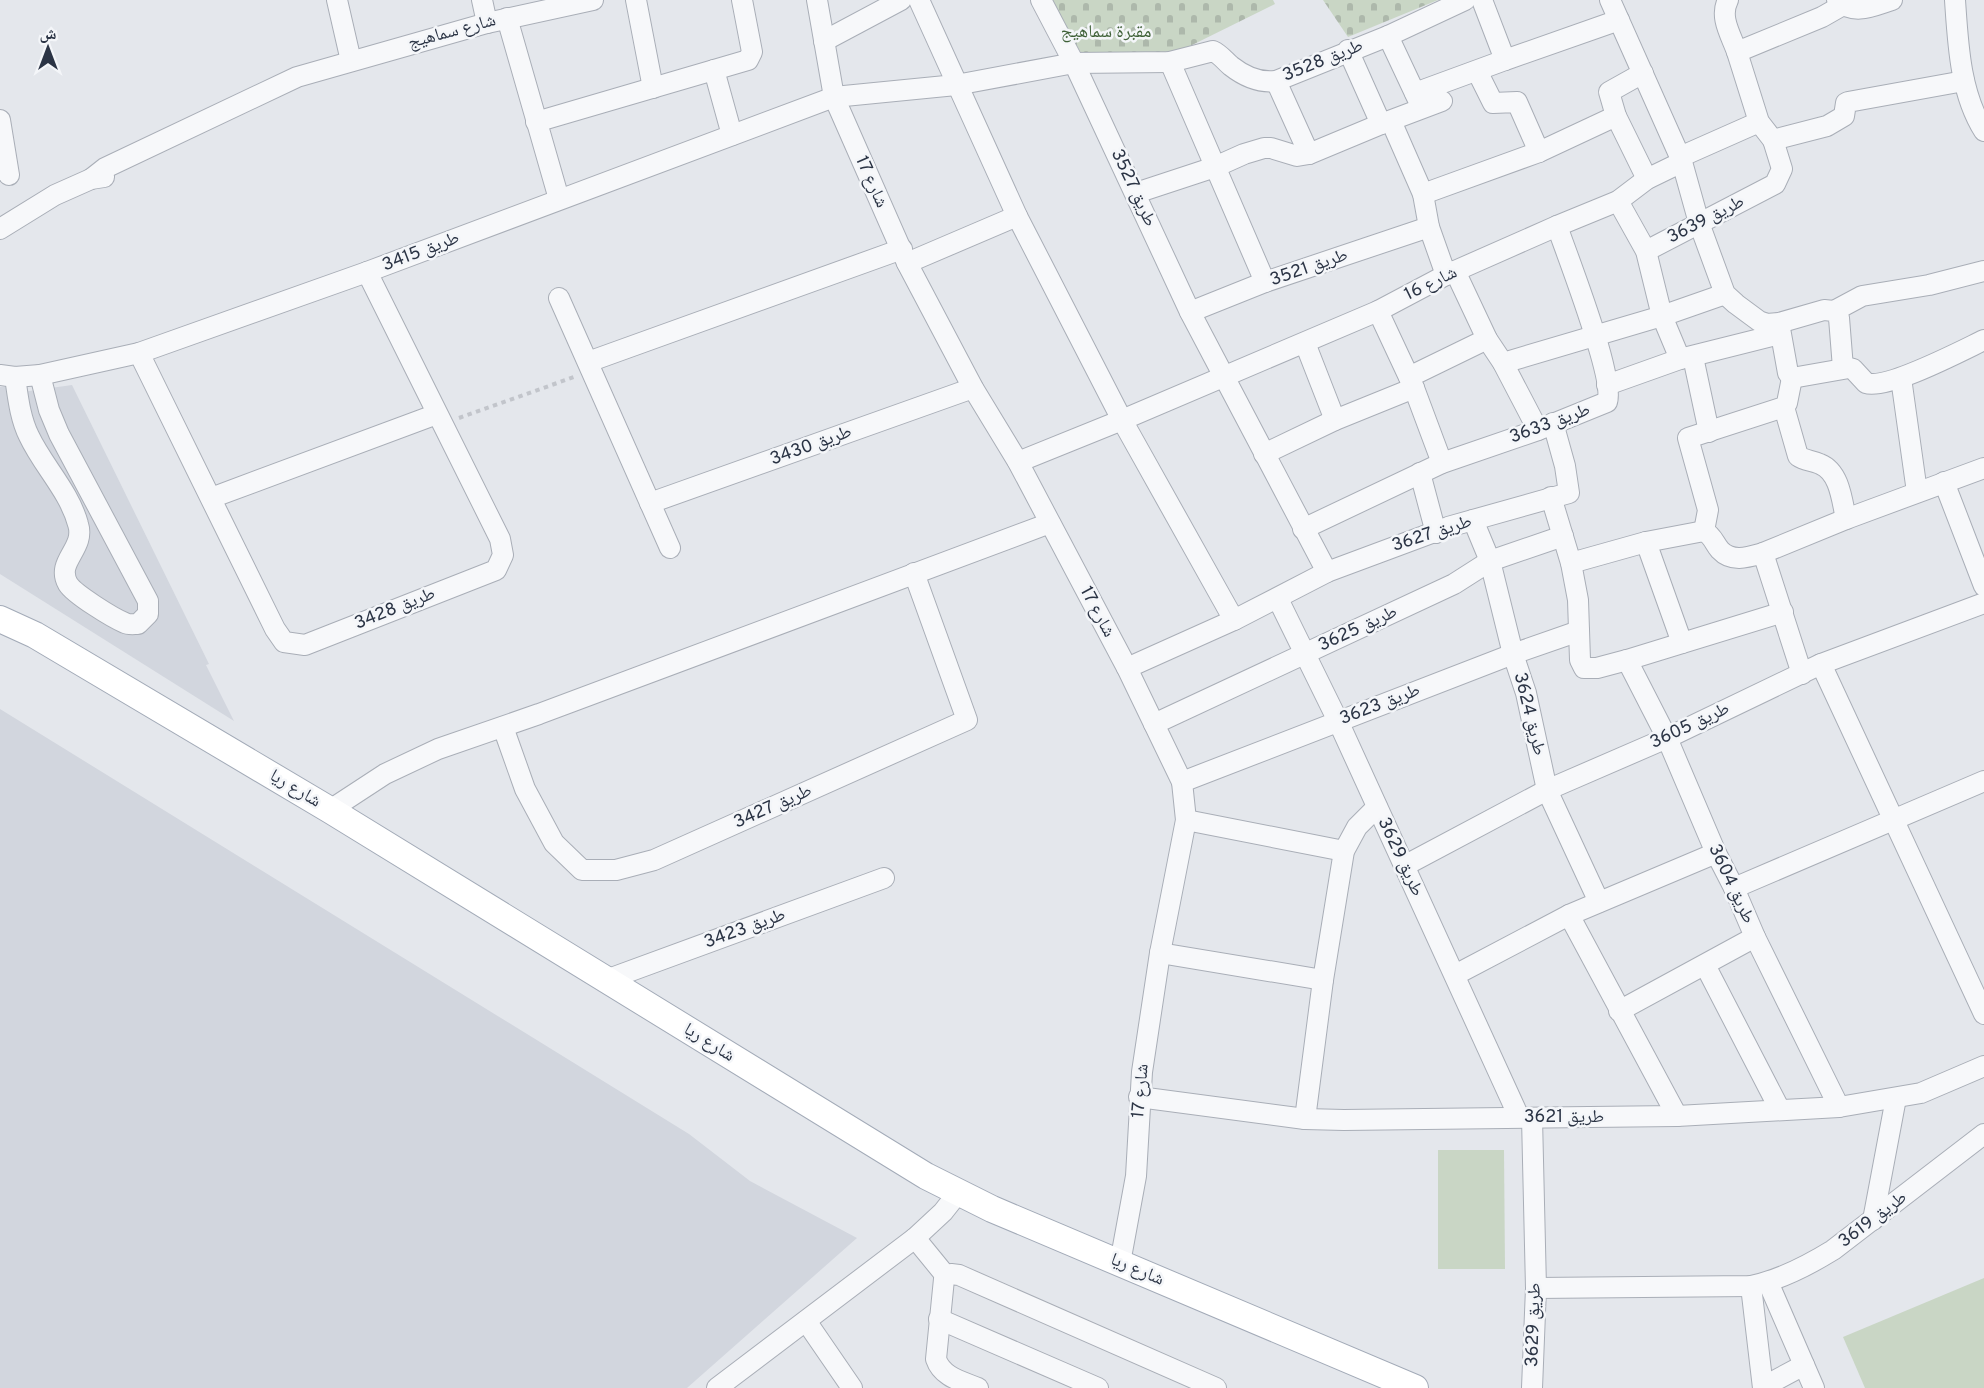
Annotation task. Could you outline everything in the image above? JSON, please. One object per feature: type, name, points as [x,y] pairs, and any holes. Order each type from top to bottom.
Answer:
[{"type":"main road","name":"شارع ريا","points":[[0,607],[35,635]]},
{"type":"main road","name":"شارع ريا","points":[[0,619],[35,635],[330,810],[958,1193],[1415,1388]]},
{"type":"street","points":[[337,0],[357,58]]},
{"type":"street","points":[[347,0],[357,58]]},
{"type":"street","points":[[482,0],[487,23]]},
{"type":"street","name":"شارع سماهيج","points":[[0,229],[55,195],[91,179],[105,168],[297,77],[357,58],[487,23],[593,0]]},
{"type":"street","points":[[636,0],[653,88]]},
{"type":"street","points":[[536,122],[743,62],[751,56],[752,47],[742,0]]},
{"type":"street","name":"شارع 17","points":[[817,0],[834,97],[904,256],[973,388],[1018,462],[1127,668],[1182,782],[1186,820],[1160,953],[1139,1096],[1136,1176],[1120,1263]]},
{"type":"street","points":[[824,40],[901,0]]},
{"type":"street","points":[[919,0],[1017,216],[1122,420],[1234,620]]},
{"type":"street","name":"طريق 3527","points":[[1041,0],[1074,63],[1190,312],[1224,376]]},
{"type":"street","name":"طريق 3528","points":[[956,85],[1074,63],[1170,62],[1213,51],[1233,68],[1255,80],[1276,81],[1348,50],[1388,36],[1466,0]]},
{"type":"street","points":[[1482,0],[1505,60]]},
{"type":"street","points":[[1610,0],[1681,160],[1699,223],[1725,294],[1759,321],[1780,329]]},
{"type":"street","points":[[1728,0],[1724,17],[1759,122],[1773,140],[1827,126],[1844,116],[1848,102],[1964,81]]},
{"type":"street","points":[[1737,52],[1822,17],[1840,3],[1858,10],[1892,0]]},
{"type":"street","points":[[1955,0],[1964,81],[1970,103],[1984,131]]},
{"type":"street","points":[[507,18],[559,199]]},
{"type":"street","points":[[1136,193],[1264,148],[1297,156],[1309,154],[1386,123],[1419,101],[1477,71],[1619,20]]},
{"type":"street","points":[[1388,36],[1419,101]]},
{"type":"street","points":[[1348,50],[1423,194],[1429,227],[1450,273],[1487,339],[1545,426]]},
{"type":"street","points":[[1170,62],[1265,282]]},
{"type":"street","points":[[714,70],[732,135]]},
{"type":"street","points":[[1477,71],[1493,103],[1517,102],[1539,152]]},
{"type":"street","points":[[1643,73],[1609,92],[1616,116],[1647,179]]},
{"type":"street","points":[[1276,81],[1309,154]]},
{"type":"street","name":"طريق 3415","points":[[7,376],[40,375],[139,353],[367,272],[834,97],[956,85]]},
{"type":"street","points":[[1419,101],[1442,101]]},
{"type":"street","points":[[1423,194],[1539,152],[1616,116]]},
{"type":"street","points":[[0,120],[9,175]]},
{"type":"street","name":"شارع 16","points":[[1018,462],[1305,343],[1378,311],[1450,273],[1618,201],[1647,179],[1759,122]]},
{"type":"street","name":"طريق 3639","points":[[1618,201],[1646,251],[1776,184],[1781,173],[1781,165],[1773,140]]},
{"type":"street","points":[[589,366],[1017,216]]},
{"type":"street","name":"طريق 3633","points":[[1302,528],[1442,463],[1607,402],[1609,398],[1607,385],[1595,334],[1557,226]]},
{"type":"street","name":"طريق 3521","points":[[1190,312],[1265,282],[1429,227]]},
{"type":"street","points":[[1646,251],[1662,316],[1686,358],[1709,432]]},
{"type":"street","points":[[1607,385],[1780,329],[1824,310],[1834,311],[1862,296],[1929,285],[1984,271]]},
{"type":"street","name":"طريق 3428","points":[[139,353],[275,629],[284,642],[304,645],[496,570],[502,555],[500,539],[367,272]]},
{"type":"street","points":[[1503,363],[1662,316],[1725,294]]},
{"type":"street","points":[[559,298],[670,548]]},
{"type":"street","points":[[1378,311],[1411,382],[1442,463]]},
{"type":"street","points":[[1834,311],[1839,318],[1843,368]]},
{"type":"street","points":[[1704,531],[1708,510],[1688,438],[1784,407],[1787,403],[1792,378],[1788,373],[1780,329]]},
{"type":"street","points":[[1264,454],[1411,382],[1487,339]]},
{"type":"street","points":[[1792,378],[1843,368],[1853,369],[1862,380],[1870,384],[1901,378],[1984,340]]},
{"type":"street","points":[[1305,343],[1335,420]]},
{"type":"street","points":[[7,376],[26,429],[70,504],[79,527],[78,545],[67,560],[65,567],[69,587],[125,623],[138,624],[148,614],[148,601],[52,418],[40,375]]},
{"type":"street","points":[[1224,376],[1327,572]]},
{"type":"street","points":[[1901,378],[1917,492]]},
{"type":"street","name":"طريق 3430","points":[[650,503],[973,388]]},
{"type":"street","points":[[1784,407],[1798,456],[1804,460],[1822,464],[1836,480],[1846,519]]},
{"type":"street","points":[[26,429],[52,418]]},
{"type":"street","points":[[211,498],[439,419]]},
{"type":"street","name":"طريق 3627","points":[[1127,668],[1278,599],[1327,572],[1394,546],[1473,520],[1569,493],[1565,466],[1545,426]]},
{"type":"street","points":[[1571,563],[1646,542],[1704,531],[1711,536],[1721,551],[1738,559],[1763,553],[1846,519],[1984,468]]},
{"type":"street","points":[[1420,473],[1436,533]]},
{"type":"street","points":[[1944,482],[1984,586]]},
{"type":"street","points":[[1551,497],[1571,563],[1578,600],[1580,660],[1584,668],[1597,668],[1627,660],[1783,612]]},
{"type":"street","name":"طريق 3624","points":[[1473,520],[1490,561],[1526,693],[1547,790],[1599,902]]},
{"type":"street","points":[[330,810],[385,774],[438,749],[503,727],[1050,523]]},
{"type":"street","name":"طريق 3625","points":[[1154,724],[1454,584],[1490,561],[1563,536]]},
{"type":"street","points":[[1646,542],[1682,643]]},
{"type":"street","points":[[1763,553],[1802,674]]},
{"type":"street","name":"طريق 3427","points":[[503,727],[525,789],[554,843],[582,870],[616,870],[654,860],[968,720],[914,573]]},
{"type":"street","name":"طريق 3629","points":[[1278,599],[1338,721],[1455,975],[1525,1117],[1536,1288],[1532,1388]]},
{"type":"street","name":"طريق 3605","points":[[1404,866],[1547,790],[1667,738],[1821,664],[1984,603]]},
{"type":"street","name":"طريق 3623","points":[[1182,782],[1514,654],[1579,632]]},
{"type":"street","name":"طريق 3604","points":[[1627,660],[1667,738],[1755,937],[1839,1107]]},
{"type":"street","points":[[1821,664],[1984,1014]]},
{"type":"street","points":[[1734,888],[1984,781]]},
{"type":"street","points":[[1305,1119],[1323,980],[1344,851],[1357,826],[1377,807]]},
{"type":"street","points":[[1186,820],[1344,851]]},
{"type":"street","points":[[1455,975],[1569,915],[1716,853]]},
{"type":"street","name":"طريق 3423","points":[[606,980],[884,878]]},
{"type":"street","points":[[1569,915],[1677,1116]]},
{"type":"street","points":[[1619,1011],[1755,937]]},
{"type":"street","points":[[1160,953],[1323,980]]},
{"type":"street","points":[[1704,964],[1780,1110]]},
{"type":"street","name":"طريق 3621","points":[[1139,1096],[1305,1119],[1677,1116],[1839,1107],[1896,1098],[1921,1093],[1984,1066]]},
{"type":"street","points":[[1873,1220],[1896,1098]]},
{"type":"street","name":"طريق 3619","points":[[1536,1288],[1759,1284],[1812,1263],[1873,1220],[1984,1134]]},
{"type":"street","points":[[717,1388],[915,1238],[943,1212],[958,1193]]},
{"type":"street","points":[[915,1238],[946,1276]]},
{"type":"street","points":[[978,1388],[946,1374],[938,1365],[935,1352],[944,1279],[951,1274],[958,1275],[1216,1388]]},
{"type":"street","points":[[1759,1284],[1762,1388],[1804,1365]]},
{"type":"street","points":[[1759,1284],[1804,1365],[1814,1388]]},
{"type":"street","points":[[939,1319],[1098,1388]]},
{"type":"street","points":[[806,1321],[852,1388]]},
{"type":"path","points":[[439,419],[589,366]]},
{"type":"shaded area","points":[[72,385],[209,664],[206,665],[234,721],[0,574],[0,387],[7,387],[8,394]]},
{"type":"shaded area","points":[[0,709],[689,1134],[750,1181],[857,1238],[687,1388],[0,1388]]},
{"type":"green space","name":"مقبرة سماهيج","points":[[1047,0],[1273,0],[1275,4],[1182,50],[1091,68]]},
{"type":"green space","points":[[1323,0],[1438,0],[1348,37]]},
{"type":"green space","points":[[1438,1150],[1504,1150],[1505,1269],[1438,1269]]},
{"type":"green space","points":[[1984,1278],[1984,1388],[1865,1388],[1843,1337]]}]
